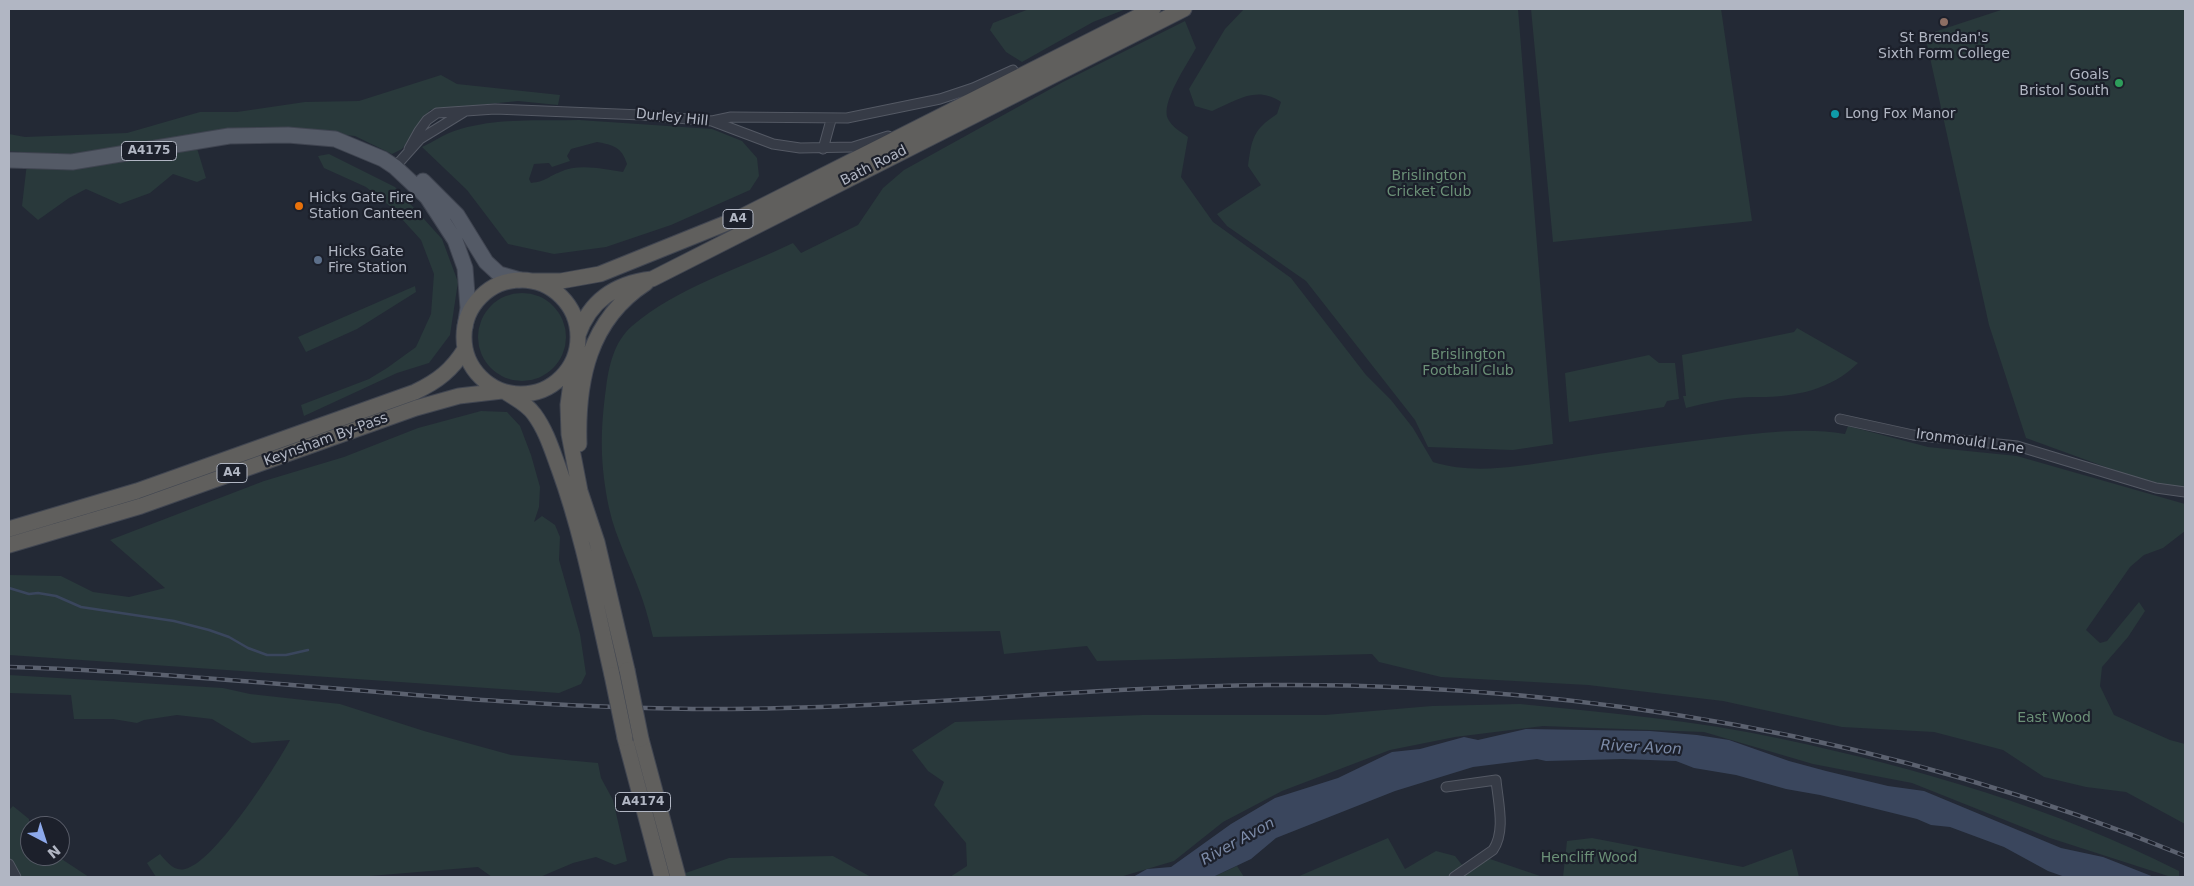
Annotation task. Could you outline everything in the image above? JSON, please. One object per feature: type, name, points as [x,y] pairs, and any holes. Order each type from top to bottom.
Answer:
[{"type":"highway","name":"Bath Road","points":[[525,280],[581,278],[625,265],[748,214],[1153,9]]},
{"type":"highway","name":"Bath Road","points":[[578,335],[586,316],[599,299],[634,281],[652,279],[1184,9]]},
{"type":"highway","points":[[592,531],[579,447],[578,421],[582,381],[593,343],[602,326],[621,303],[652,279]]},
{"type":"highway","points":[[525,280],[551,288],[565,301],[573,315],[578,335],[574,357],[560,378],[551,385],[530,392],[505,392],[485,382],[477,373],[465,349],[465,327],[471,310],[482,295],[499,284],[525,280]]},
{"type":"highway","name":"Keynsham By-Pass","points":[[9,529],[137,491],[415,392],[442,378],[453,368],[465,349]]},
{"type":"highway","name":"A4174","points":[[574,357],[568,405],[568,428],[576,472],[596,542],[627,670],[641,739],[676,870]]},
{"type":"highway","name":"A4174","points":[[505,392],[527,406],[543,428],[567,492],[612,675],[625,738],[660,872]]},
{"type":"highway","name":"Keynsham By-Pass","points":[[9,545],[141,506],[416,408],[460,396],[505,392]]},
{"type":"main road","name":"A4175","points":[[9,160],[72,162],[229,136],[288,135],[335,139],[365,151],[395,168],[428,197],[455,240],[466,268],[468,308],[465,327]]},
{"type":"main road","name":"A4175","points":[[395,168],[400,165],[440,197],[457,215],[492,269],[499,274],[525,280]]},
{"type":"street","points":[[712,122],[731,117],[831,120],[940,100],[974,88],[1013,70]]},
{"type":"street","name":"Durley Hill","points":[[409,150],[419,131],[432,117],[448,111],[464,112],[494,109],[642,115],[712,122],[773,144],[823,149],[853,146],[932,120]]},
{"type":"street","name":"Durley Hill","points":[[395,168],[420,139],[464,112]]},
{"type":"street","points":[[823,149],[831,120]]},
{"type":"street","name":"Ironmould Lane","points":[[1840,419],[1913,435],[2017,446],[2156,488],[2185,492]]},
{"type":"street","points":[[1446,787],[1496,780],[1500,828],[1497,844],[1493,850],[1454,877]]},
{"type":"street","points":[[9,864],[16,877]]},
{"type":"green space","points":[[1029,9],[1126,9],[1093,22],[1022,62],[1006,52],[990,30],[993,23]]},
{"type":"green space","points":[[1244,9],[1518,9],[1553,444],[1513,450],[1428,447],[1415,420],[1306,281],[1227,226],[1217,214],[1261,185],[1248,166],[1251,148],[1258,130],[1277,114],[1281,102],[1272,97],[1255,95],[1246,96],[1212,111],[1195,106],[1189,89],[1225,29]]},
{"type":"green space","points":[[1531,9],[1721,9],[1752,221],[1553,242]]},
{"type":"green space","points":[[2004,9],[2185,9],[2185,489],[2155,485],[2026,438],[1989,325],[1925,35]]},
{"type":"green space","name":"East Wood","points":[[1185,21],[1196,48],[1171,93],[1167,112],[1168,119],[1172,124],[1188,137],[1181,177],[1213,222],[1291,278],[1366,375],[1391,400],[1413,428],[1433,462],[1465,468],[1496,468],[1725,437],[1785,431],[1845,434],[1848,426],[1928,447],[2017,456],[2185,504],[2185,531],[2163,548],[2144,555],[2130,567],[2086,630],[2100,643],[2107,641],[2139,602],[2145,611],[2128,637],[2102,667],[2100,686],[2114,715],[2170,740],[2185,744],[2185,824],[2126,792],[2086,787],[2044,777],[2003,750],[1934,732],[1842,727],[1723,701],[1588,685],[1441,677],[1379,662],[1372,654],[1097,661],[1087,646],[1004,654],[1000,631],[653,637],[639,589],[612,520],[606,492],[603,462],[603,419],[607,379],[613,354],[626,332],[650,312],[689,289],[793,243],[801,253],[858,225],[883,188],[904,170],[1063,82]]},
{"type":"green space","points":[[441,75],[457,84],[560,95],[558,105],[518,101],[430,110],[402,149],[392,154],[355,136],[272,127],[193,135],[206,178],[197,182],[173,174],[150,193],[120,204],[86,189],[69,198],[38,220],[22,206],[27,163],[33,153],[9,151],[9,134],[25,137],[127,133],[200,112],[237,112],[305,102],[359,101]]},
{"type":"green space","points":[[579,120],[712,129],[742,141],[757,158],[759,176],[750,190],[671,225],[606,247],[554,254],[508,244],[467,190],[422,147],[449,133],[480,124],[513,121]],"holes":[[[597,142],[620,150],[627,164],[623,172],[583,167],[567,169],[531,183],[529,179],[534,164],[549,163],[552,167],[570,161],[567,156],[571,149]]]},
{"type":"green space","points":[[329,154],[395,187],[442,239],[458,282],[450,335],[429,363],[397,373],[304,416],[301,405],[369,379],[416,347],[431,314],[434,274],[421,240],[391,207],[366,187],[324,168],[318,156]]},
{"type":"green space","points":[[415,286],[416,292],[357,329],[306,352],[298,337]]},
{"type":"green space","points":[[522,293],[539,296],[547,300],[559,312],[563,320],[566,337],[563,354],[559,362],[547,374],[539,378],[522,381],[505,378],[497,374],[485,362],[481,354],[478,337],[481,320],[485,312],[497,300],[505,296]]},
{"type":"green space","points":[[1797,328],[1858,363],[1836,380],[1812,390],[1772,397],[1731,398],[1686,408],[1683,396],[1686,396],[1682,355],[1794,332]]},
{"type":"green space","points":[[1649,355],[1659,363],[1675,363],[1679,399],[1667,401],[1664,407],[1569,422],[1565,373]]},
{"type":"green space","points":[[481,411],[507,412],[520,426],[531,455],[540,487],[539,507],[534,522],[542,516],[555,525],[560,537],[559,560],[580,634],[586,674],[581,684],[559,693],[9,655],[9,575],[61,576],[93,592],[129,597],[165,588],[110,540],[264,481],[344,457],[418,428]]},
{"type":"green space","points":[[9,675],[223,688],[250,694],[340,704],[424,731],[511,755],[598,763],[601,778],[613,800],[627,861],[615,865],[596,857],[573,863],[540,877],[492,877],[478,867],[358,877],[156,877],[147,863],[160,854],[171,865],[181,870],[197,863],[212,850],[258,792],[290,740],[252,743],[212,719],[177,715],[144,720],[137,723],[113,719],[74,719],[71,695],[9,693]]},
{"type":"green space","points":[[1520,704],[1651,718],[1750,732],[1884,763],[1985,792],[2035,809],[2132,848],[2179,871],[2179,877],[2171,877],[2050,838],[1912,783],[1813,764],[1704,732],[1543,726],[1455,737],[1390,750],[1282,791],[1223,822],[1174,861],[1120,877],[950,877],[967,866],[966,843],[934,805],[944,782],[928,771],[912,750],[955,722],[1143,715],[1325,715],[1432,706]]},
{"type":"green space","points":[[13,806],[25,816],[20,816],[20,866],[70,865],[89,877],[19,877],[9,857],[9,810]]},
{"type":"green space","name":"Hencliff Wood","points":[[1388,838],[1405,869],[1436,851],[1455,856],[1466,870],[1490,859],[1543,877],[1297,877]]},
{"type":"green space","name":"Hencliff Wood","points":[[1592,838],[1743,867],[1792,849],[1799,877],[1563,877],[1567,841]]},
{"type":"green space","points":[[833,856],[871,877],[674,877],[729,858]]},
{"type":"green space","points":[[1237,866],[1244,877],[1213,877]]},
{"type":"water","name":"River Avon","points":[[1526,729],[1650,731],[1729,740],[1789,761],[1826,771],[1888,786],[1924,791],[2061,848],[2103,857],[2154,877],[2065,877],[2048,871],[2004,847],[1950,827],[1931,825],[1917,819],[1820,795],[1786,789],[1736,775],[1694,768],[1676,761],[1623,759],[1546,761],[1537,759],[1473,767],[1395,791],[1276,838],[1251,859],[1213,877],[1133,877],[1147,869],[1171,867],[1231,824],[1275,798],[1338,778],[1392,752],[1420,749],[1464,737],[1478,740]]},
{"type":"waterway","points":[[9,588],[29,594],[38,593],[56,596],[81,607],[174,621],[209,630],[267,655],[286,655],[308,650]]},
{"type":"railway","points":[[9,667],[186,677],[450,698],[627,707],[715,709],[853,706],[1129,690],[1267,685],[1384,687],[1502,694],[1619,706],[1735,725],[1850,749],[1963,779],[2075,814],[2185,856]]},
{"type":"place","name":"St Brendan's Sixth Form College","points":[[1944,22]]},
{"type":"place","name":"Goals Bristol South","points":[[2119,83]]},
{"type":"place","name":"Long Fox Manor","points":[[1835,114]]},
{"type":"place","name":"Hicks Gate Fire Station Canteen","points":[[299,206]]},
{"type":"place","name":"Hicks Gate Fire Station","points":[[318,260]]},
{"type":"park label","name":"Brislington Cricket Club","points":[[1429,184]]},
{"type":"park label","name":"Brislington Football Club","points":[[1468,364]]}]
